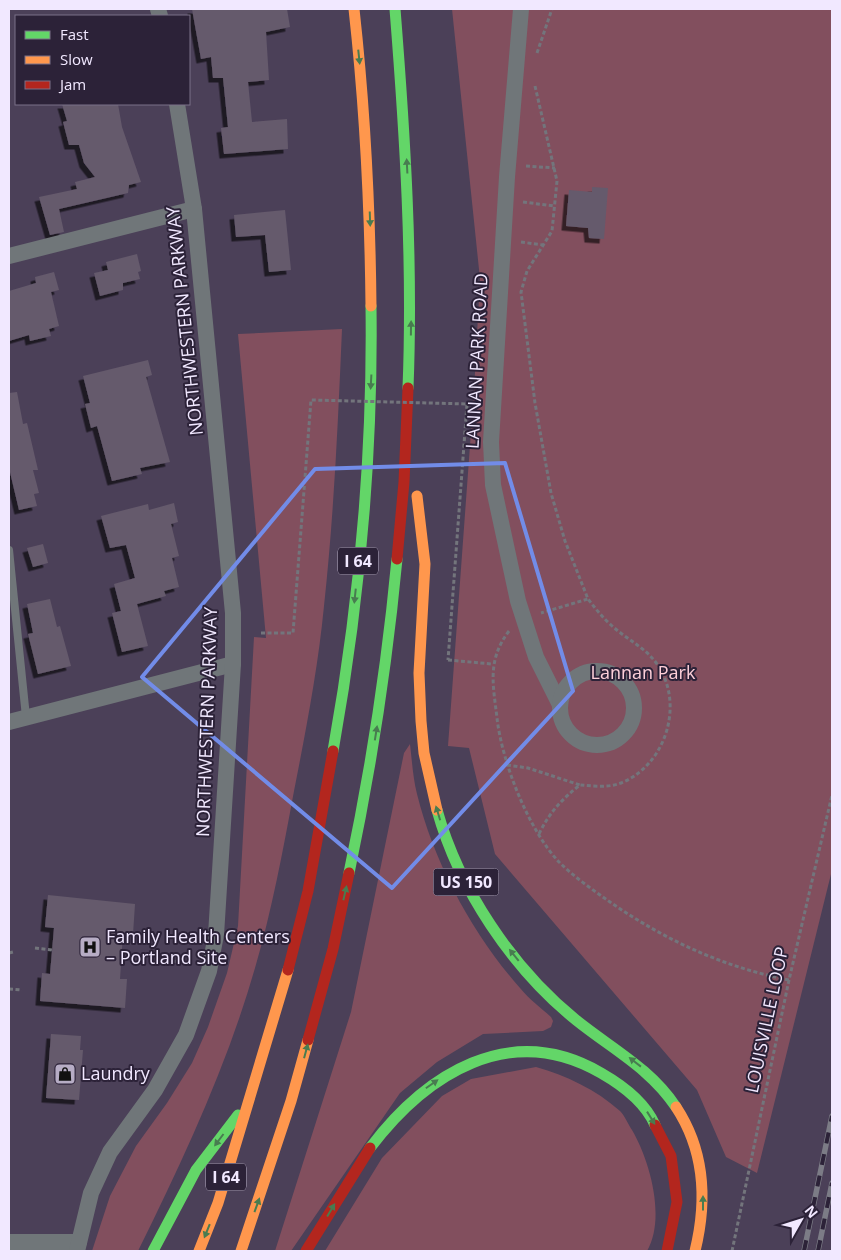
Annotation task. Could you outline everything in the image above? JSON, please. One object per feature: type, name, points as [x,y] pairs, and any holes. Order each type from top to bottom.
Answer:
[{"type":"highway","name":"I 64","points":[[199,1251],[218,1203],[282,993],[308,891],[346,686],[365,496],[372,364],[370,221],[363,90],[354,9]]},
{"type":"highway","name":"I 64","points":[[241,1251],[270,1169],[304,1059],[334,947],[371,764],[393,616],[409,430],[411,244],[405,130],[395,9]]},
{"type":"highway","name":"US 150","points":[[409,430],[425,565],[419,664],[422,738],[433,796],[446,838],[464,879],[484,913],[524,967],[576,1020],[652,1076],[680,1111],[694,1144],[702,1179],[703,1212],[696,1251]]},
{"type":"highway","points":[[306,1251],[364,1157],[412,1100],[445,1075],[462,1066],[490,1056],[520,1051],[555,1053],[592,1066],[621,1084],[644,1107],[664,1142],[674,1177],[674,1222],[667,1251]]},
{"type":"highway","points":[[153,1251],[196,1170],[248,1102]]},
{"type":"street","name":"LANNAN PARK ROAD","points":[[520,9],[508,165],[491,442],[493,485],[520,608],[536,657],[560,705],[561,717],[566,728],[574,737],[585,743],[597,745],[609,743],[624,733],[633,717],[635,705],[632,693],[625,683],[615,675],[604,671],[591,671],[579,675],[570,682],[563,693],[560,705]]},
{"type":"street","name":"NORTHWESTERN PARKWAY","points":[[78,1247],[91,1193],[110,1152],[155,1090],[186,1035],[209,971],[216,935],[233,664],[233,613],[194,209],[177,105]]},
{"type":"street","points":[[9,256],[194,209]]},
{"type":"street","points":[[9,722],[233,664]]},
{"type":"street","points":[[9,1242],[78,1247]]},
{"type":"lane","points":[[9,550],[26,717]]},
{"type":"path","points":[[536,58],[552,9]]},
{"type":"path","points":[[507,765],[528,768],[580,785],[602,787],[620,783],[636,776],[649,764],[666,735],[671,718],[670,695],[665,677],[657,664],[646,650],[612,626],[588,599],[565,542],[551,494],[534,403],[521,292],[526,271],[552,231],[557,181],[536,97],[534,79]]},
{"type":"path","points":[[508,165],[555,168]]},
{"type":"path","points":[[506,200],[554,206]]},
{"type":"path","points":[[261,633],[294,633],[311,400],[468,404],[448,660],[492,664]]},
{"type":"path","points":[[534,615],[588,599]]},
{"type":"path","points":[[512,628],[504,639],[492,664],[499,732],[507,765],[539,834],[559,862],[597,893],[634,919],[682,946],[730,966],[789,980]]},
{"type":"path","points":[[539,834],[547,817],[561,800],[580,785]]},
{"type":"path","name":"LOUISVILLE LOOP","points":[[732,1251],[789,980],[832,795]]},
{"type":"path","points":[[35,948],[52,950]]},
{"type":"path","points":[[165,961],[185,962]]},
{"type":"path","points":[[9,989],[22,990]]},
{"type":"highlighted area","points":[[505,463],[573,691],[392,888],[142,677],[315,469]]},
{"type":"green space","name":"Lannan Park","points":[[452,9],[832,9],[832,870],[757,1173],[726,1157],[697,1090],[495,854],[469,748],[448,746],[474,391],[480,279]]},
{"type":"green space","points":[[342,329],[333,502],[318,652],[286,835],[261,946],[244,1005],[218,1077],[138,1251],[92,1251],[110,1196],[136,1146],[167,1103],[192,1063],[208,1027],[227,973],[238,926],[254,637],[266,638],[238,334]]},
{"type":"green space","points":[[410,744],[416,788],[424,820],[457,897],[486,945],[503,967],[531,1000],[551,1017],[553,1021],[551,1027],[543,1031],[483,1034],[437,1062],[400,1093],[291,1251],[275,1251],[351,1012],[404,753]]},
{"type":"green space","points":[[536,1067],[570,1079],[591,1090],[620,1111],[625,1118],[645,1157],[653,1190],[655,1223],[653,1238],[647,1251],[325,1251],[382,1158],[442,1096],[471,1079]]},
{"type":"building","points":[[192,9],[287,9],[290,27],[266,32],[269,80],[248,82],[252,122],[287,119],[288,149],[224,154],[221,128],[228,127],[223,78],[213,78],[211,57],[201,59]]},
{"type":"building","points":[[62,105],[118,105],[122,127],[141,182],[129,185],[128,193],[59,209],[64,232],[50,235],[39,197],[77,189],[75,182],[95,177],[84,163],[79,145],[69,145],[63,122],[67,121]]},
{"type":"building","points":[[592,187],[608,188],[604,239],[589,238],[588,228],[566,226],[569,190],[592,192]]},
{"type":"building","points":[[285,210],[291,270],[269,272],[265,235],[236,237],[234,215]]},
{"type":"building","points":[[137,254],[141,271],[138,272],[140,279],[123,283],[123,290],[100,296],[94,273],[108,270],[106,262]]},
{"type":"building","points":[[54,272],[59,290],[51,292],[59,326],[49,329],[51,336],[30,341],[29,335],[9,341],[9,291],[36,283],[35,277]]},
{"type":"building","points":[[148,360],[152,375],[146,377],[170,462],[140,468],[142,474],[112,481],[97,426],[91,428],[85,404],[90,403],[83,376]]},
{"type":"building","points":[[17,392],[23,424],[27,423],[38,470],[33,470],[39,493],[34,494],[37,506],[19,510],[9,468],[9,393]]},
{"type":"building","points":[[174,503],[178,522],[171,524],[179,556],[172,558],[179,587],[164,591],[166,596],[137,604],[148,646],[122,652],[112,613],[121,611],[114,584],[135,578],[126,545],[110,548],[101,516],[148,504],[149,510]]},
{"type":"building","points":[[43,544],[48,563],[33,567],[27,548]]},
{"type":"building","points":[[50,599],[57,627],[60,626],[71,666],[38,674],[28,634],[33,633],[27,604]]},
{"type":"building","points":[[48,895],[135,904],[133,934],[123,933],[120,979],[127,979],[125,1008],[40,1001],[42,973],[50,974],[54,928],[45,927]]},
{"type":"building","name":"Laundry","points":[[51,1034],[81,1036],[80,1050],[83,1050],[79,1100],[46,1098]]},
{"type":"railway","points":[[804,1251],[832,1116]]},
{"type":"railway","points":[[818,1251],[832,1183]]},
{"type":"traffic: fast","points":[[395,9],[409,245],[408,388]]},
{"type":"traffic: fast","points":[[333,751],[357,586],[367,474],[370,418],[371,306]]},
{"type":"traffic: fast","points":[[349,873],[378,717],[397,559]]},
{"type":"traffic: fast","points":[[437,810],[459,869],[491,925],[510,952],[553,999],[576,1020],[642,1070],[666,1093],[676,1107]]},
{"type":"traffic: fast","points":[[370,1148],[392,1121],[417,1098],[444,1078],[472,1063],[503,1054],[534,1052],[567,1058],[601,1073],[632,1095],[645,1109],[655,1125]]},
{"type":"traffic: fast","points":[[153,1251],[196,1170],[238,1115]]},
{"type":"traffic: slow","points":[[354,9],[366,158],[371,306]]},
{"type":"traffic: slow","points":[[417,496],[425,564],[419,673],[421,721],[424,753],[437,810]]},
{"type":"traffic: slow","points":[[199,1251],[218,1203],[288,970]]},
{"type":"traffic: slow","points":[[241,1251],[291,1101],[308,1040]]},
{"type":"traffic: slow","points":[[676,1107],[693,1141],[701,1177],[701,1214],[695,1251]]},
{"type":"traffic: jam","points":[[397,559],[404,482],[408,388]]},
{"type":"traffic: jam","points":[[288,970],[308,891],[333,751]]},
{"type":"traffic: jam","points":[[308,1040],[333,949],[349,873]]},
{"type":"traffic: jam","points":[[655,1125],[671,1156],[677,1202],[667,1251]]},
{"type":"traffic: jam","points":[[306,1251],[370,1148]]},
{"type":"place","name":"Family Health Centers – Portland Site","points":[[90,947]]},
{"type":"place","name":"Laundry","points":[[65,1074]]}]
